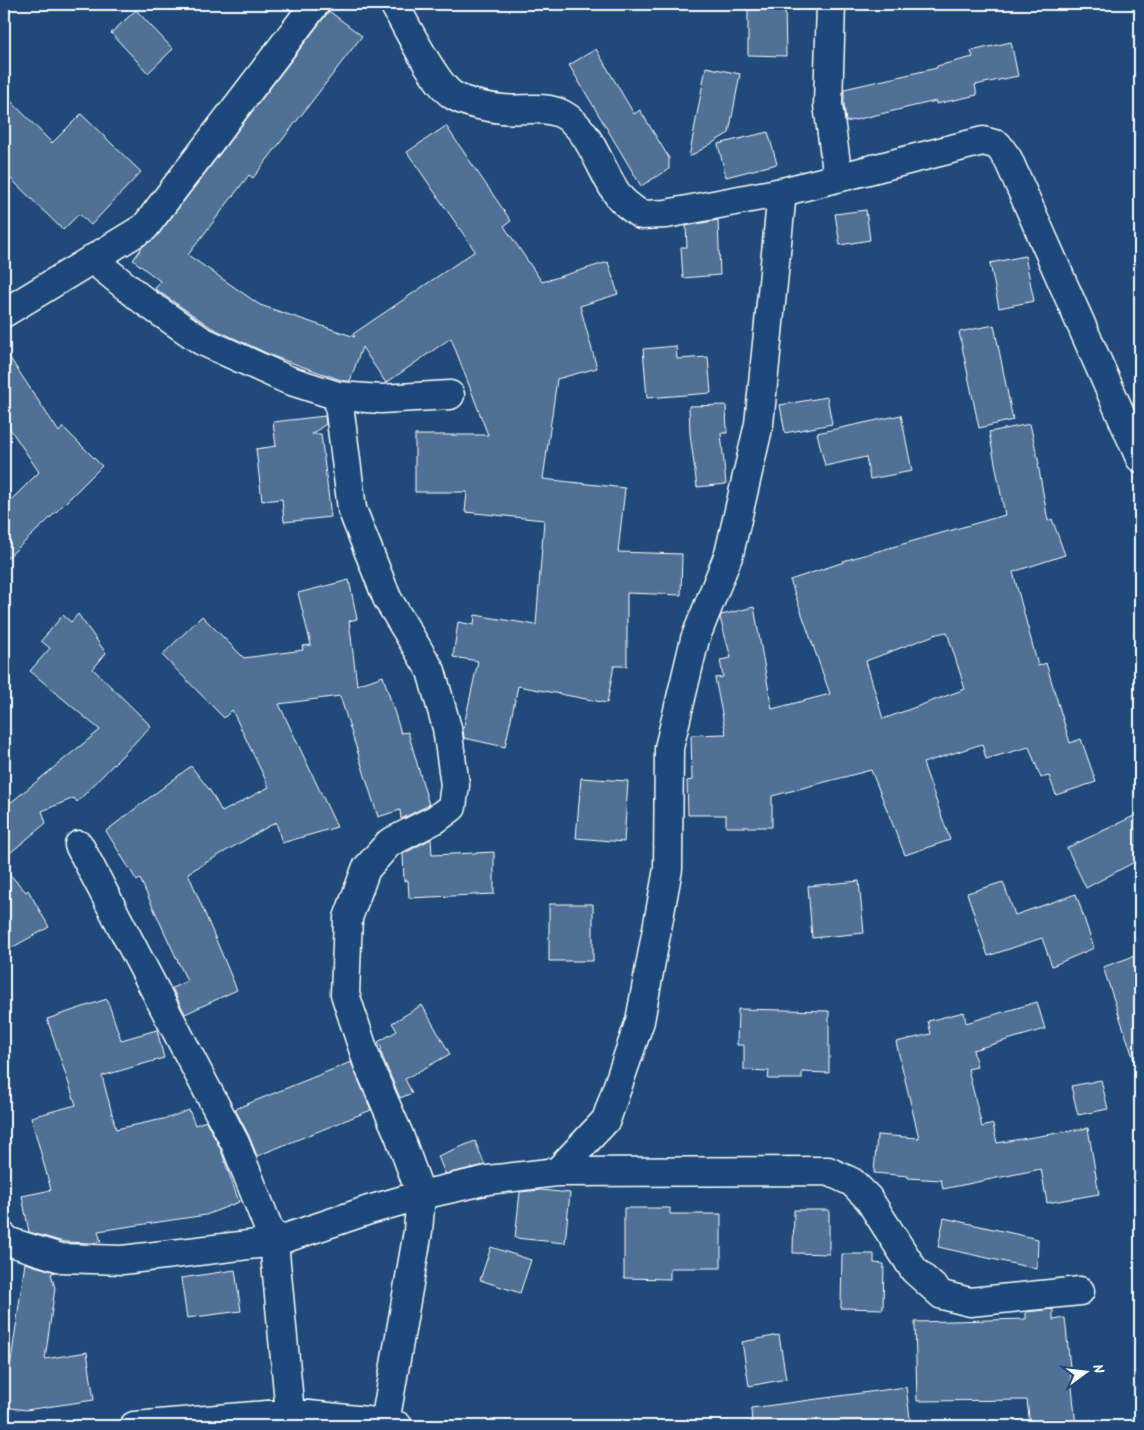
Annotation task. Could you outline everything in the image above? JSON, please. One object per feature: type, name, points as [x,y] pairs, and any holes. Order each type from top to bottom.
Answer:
[{"type":"street","points":[[4,313],[145,227],[315,4]]},
{"type":"street","points":[[394,4],[435,77],[453,96],[477,105],[503,110],[541,110],[562,114],[581,129],[600,160],[618,196],[640,216],[666,214],[782,192],[983,141],[998,144],[1008,159],[1140,458]]},
{"type":"street","points":[[831,4],[828,105],[838,178]]},
{"type":"street","points":[[557,1172],[606,1120],[640,1021],[668,869],[669,748],[695,639],[729,554],[759,424],[782,192]]},
{"type":"street","points":[[92,259],[144,301],[202,341],[288,380],[338,396],[381,399],[450,395]]},
{"type":"street","points":[[134,1426],[290,1413],[391,1424],[418,1230],[421,1195],[399,1134],[368,1064],[345,994],[348,918],[366,869],[389,843],[436,819],[452,807],[455,785],[447,728],[431,671],[387,598],[352,509],[338,396]]},
{"type":"street","points":[[79,845],[235,1143],[274,1242],[290,1413]]},
{"type":"street","points":[[4,1237],[7,1241],[61,1258],[122,1260],[274,1242],[421,1195],[488,1180],[557,1172],[828,1171],[852,1182],[868,1198],[914,1270],[942,1295],[970,1302],[1080,1291]]},
{"type":"building","points":[[748,4],[785,4],[786,56],[748,55]]},
{"type":"building","points":[[136,10],[173,49],[148,73],[111,33]]},
{"type":"building","points":[[329,11],[362,36],[253,178],[249,175],[188,255],[260,305],[355,337],[353,334],[475,251],[407,152],[446,126],[511,221],[504,226],[542,282],[608,262],[618,294],[580,306],[597,368],[557,379],[543,479],[625,488],[618,552],[682,554],[681,595],[627,593],[627,666],[614,666],[607,703],[518,686],[505,747],[464,738],[463,730],[478,661],[453,657],[458,622],[474,625],[475,615],[536,625],[544,520],[465,512],[467,492],[415,492],[415,435],[488,435],[451,338],[386,383],[362,347],[350,381],[344,381],[275,357],[212,328],[155,289],[160,281],[133,260],[143,246],[157,236]]},
{"type":"building","points":[[1011,42],[1018,76],[975,85],[977,95],[936,104],[936,101],[846,122],[844,89],[937,68],[937,66],[973,57],[971,51]]},
{"type":"building","points":[[596,49],[634,114],[640,110],[669,158],[669,169],[641,186],[569,65]]},
{"type":"building","points":[[706,67],[740,74],[729,133],[689,157]]},
{"type":"building","points":[[4,94],[52,143],[81,114],[141,172],[91,225],[79,214],[63,230],[4,172]]},
{"type":"building","points":[[768,132],[777,164],[726,177],[718,144]]},
{"type":"building","points":[[866,210],[870,240],[840,245],[835,214]]},
{"type":"building","points":[[718,220],[720,275],[683,278],[681,247],[687,247],[686,226]]},
{"type":"building","points":[[1025,256],[1034,301],[999,308],[990,263]]},
{"type":"building","points":[[994,325],[1013,420],[979,428],[959,332]]},
{"type":"building","points":[[676,346],[677,359],[708,357],[711,393],[647,398],[643,349]]},
{"type":"building","points":[[4,349],[59,432],[63,427],[102,466],[4,561],[4,507],[39,472],[4,420]]},
{"type":"building","points":[[827,397],[832,424],[785,433],[780,405]]},
{"type":"building","points":[[726,405],[727,433],[721,433],[726,484],[697,487],[690,434],[689,406]]},
{"type":"building","points":[[901,415],[912,471],[870,479],[866,457],[825,466],[817,433]]},
{"type":"building","points":[[325,416],[326,424],[312,434],[321,434],[331,517],[284,522],[282,499],[262,501],[256,449],[276,446],[273,422]]},
{"type":"building","points":[[1030,424],[1039,464],[1048,521],[1052,519],[1065,555],[1013,572],[1038,666],[1046,663],[1070,743],[1081,739],[1096,782],[1056,795],[1049,776],[1041,778],[1029,747],[986,759],[982,744],[923,763],[950,840],[905,855],[871,770],[772,796],[772,827],[726,827],[726,815],[688,815],[687,781],[692,780],[691,735],[726,734],[715,678],[723,677],[720,660],[731,658],[720,618],[721,615],[754,607],[772,709],[830,694],[790,580],[843,561],[1005,515],[989,432]],"holes":[[[947,632],[965,689],[883,719],[866,661]]]},
{"type":"building","points":[[349,580],[357,619],[349,621],[357,685],[383,676],[401,733],[408,732],[429,805],[401,819],[400,810],[378,817],[340,696],[279,704],[337,827],[282,843],[276,822],[188,873],[237,990],[185,1014],[172,988],[187,981],[140,879],[137,881],[106,831],[191,766],[211,792],[222,812],[269,787],[232,710],[224,718],[162,655],[202,616],[244,658],[303,650],[302,646],[311,645],[298,593]]},
{"type":"building","points":[[78,614],[106,653],[93,669],[151,726],[77,802],[74,798],[42,811],[46,823],[4,858],[4,808],[100,730],[30,671],[50,648],[41,641],[63,615],[71,622]]},
{"type":"building","points":[[581,778],[628,781],[624,842],[576,838]]},
{"type":"building","points":[[1140,813],[1140,859],[1086,888],[1067,848]]},
{"type":"building","points":[[431,839],[432,855],[494,852],[494,894],[409,898],[408,880],[404,881],[403,854]]},
{"type":"building","points":[[4,868],[26,892],[28,890],[49,927],[4,952]]},
{"type":"building","points":[[859,881],[864,933],[812,938],[808,886]]},
{"type":"building","points":[[1003,882],[1015,915],[1076,894],[1094,948],[1052,966],[1042,938],[988,956],[967,893]]},
{"type":"building","points":[[549,904],[593,904],[593,961],[549,961]]},
{"type":"building","points":[[1140,954],[1140,1062],[1135,1063],[1103,967]]},
{"type":"building","points":[[107,999],[121,1040],[157,1030],[164,1058],[102,1076],[116,1129],[168,1118],[189,1110],[195,1125],[206,1121],[221,1150],[239,1202],[206,1215],[98,1231],[101,1242],[64,1242],[29,1232],[22,1196],[51,1190],[31,1117],[76,1105],[47,1019]]},
{"type":"building","points":[[1037,1002],[1045,1029],[973,1050],[977,1067],[968,1069],[982,1127],[993,1124],[997,1143],[1088,1128],[1099,1194],[1047,1203],[1041,1169],[943,1189],[941,1180],[874,1173],[877,1135],[919,1138],[896,1042],[931,1034],[928,1021],[964,1012],[966,1023]]},
{"type":"building","points":[[422,1005],[450,1054],[405,1079],[412,1093],[400,1098],[378,1042],[397,1031],[392,1023]]},
{"type":"building","points":[[738,1009],[829,1011],[829,1073],[802,1072],[802,1079],[768,1079],[769,1071],[744,1070],[744,1045],[737,1045]]},
{"type":"building","points":[[351,1062],[371,1110],[257,1156],[235,1109]]},
{"type":"building","points":[[1101,1080],[1108,1109],[1078,1115],[1071,1086]]},
{"type":"building","points":[[475,1141],[485,1165],[445,1174],[438,1156]]},
{"type":"building","points":[[541,1190],[570,1193],[565,1243],[515,1238],[520,1192]]},
{"type":"building","points":[[624,1208],[670,1208],[670,1214],[721,1214],[721,1268],[670,1268],[670,1279],[624,1278]]},
{"type":"building","points":[[794,1210],[829,1210],[829,1254],[793,1253]]},
{"type":"building","points":[[944,1218],[1038,1239],[1037,1269],[938,1247]]},
{"type":"building","points":[[491,1247],[531,1260],[520,1293],[480,1280]]},
{"type":"building","points":[[842,1254],[874,1254],[874,1263],[884,1264],[883,1309],[841,1308]]},
{"type":"building","points":[[25,1263],[55,1272],[51,1274],[55,1288],[45,1359],[87,1352],[94,1400],[26,1410],[4,1407],[8,1368],[10,1368]]},
{"type":"building","points":[[235,1270],[241,1311],[187,1318],[181,1278]]},
{"type":"building","points":[[1053,1309],[1053,1320],[1065,1318],[1076,1426],[1030,1426],[1027,1400],[917,1401],[915,1322],[1026,1319],[1026,1312]]},
{"type":"building","points":[[779,1335],[786,1379],[749,1386],[742,1342]]},
{"type":"building","points":[[906,1387],[911,1426],[752,1426],[751,1408]]}]
